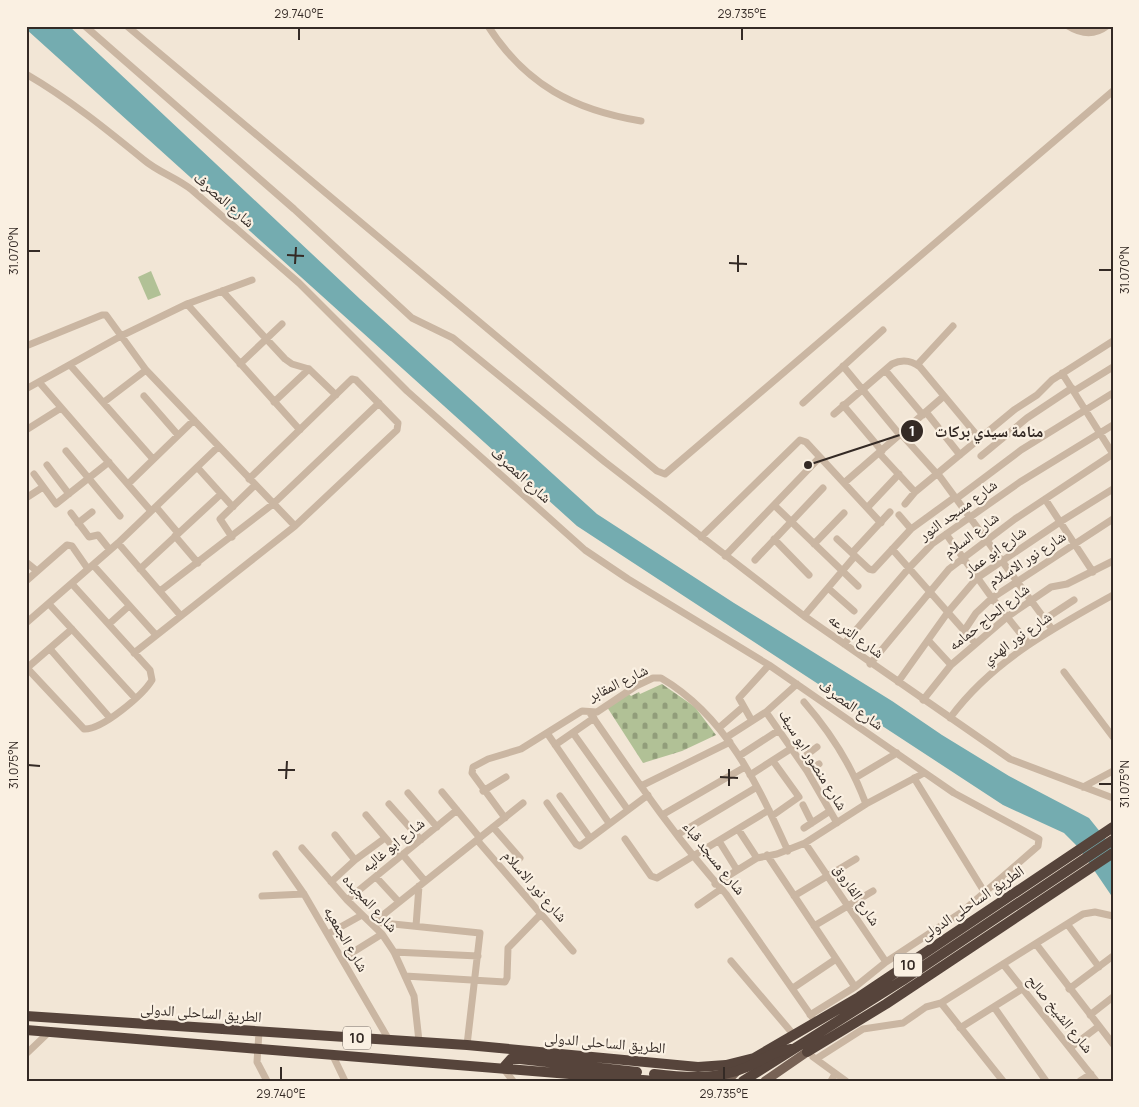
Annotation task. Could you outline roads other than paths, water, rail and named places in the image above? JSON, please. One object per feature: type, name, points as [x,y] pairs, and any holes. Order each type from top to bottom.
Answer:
[{"type":"highway","name":"الطريق الساحلى الدولى","points":[[26,1016],[419,1041],[698,1067],[744,1062],[793,1034],[813,1018],[873,988],[1113,827]]},
{"type":"highway","points":[[743,1081],[870,1001],[1113,840]]},
{"type":"highway","name":"10","points":[[807,1052],[886,1004],[1113,854]]},
{"type":"highway","name":"10","points":[[26,1030],[47,1034],[503,1068],[575,1077],[654,1078]]},
{"type":"highway","points":[[503,1068],[507,1061],[520,1058],[654,1078],[689,1078],[718,1075],[747,1067],[773,1053],[791,1049]]},
{"type":"main road","name":"10","points":[[766,1081],[807,1052]]},
{"type":"main road","name":"10","points":[[727,1081],[744,1062]]},
{"type":"street","name":"شارع الترعه","points":[[85,26],[294,209],[405,313],[415,321],[436,328],[453,338],[724,556],[870,664],[1016,762],[1113,798]]},
{"type":"street","points":[[127,26],[657,471],[665,474],[1113,91]]},
{"type":"street","points":[[488,26],[508,54],[533,79],[558,96],[605,114],[641,122]]},
{"type":"street","points":[[1068,26],[1078,32],[1088,34],[1107,26]]},
{"type":"street","name":"شارع المصرف","points":[[26,74],[62,96],[143,159],[175,177],[192,190],[299,283],[407,391],[585,550],[628,579],[797,684],[967,802],[1015,825],[1040,841],[1038,846],[985,893]]},
{"type":"street","points":[[26,389],[121,336],[187,304],[252,280]]},
{"type":"street","points":[[222,291],[288,362],[309,369],[336,395]]},
{"type":"street","points":[[187,304],[300,430]]},
{"type":"street","points":[[26,346],[104,314],[146,370],[295,526]]},
{"type":"street","points":[[240,364],[282,324]]},
{"type":"street","points":[[917,365],[953,326]]},
{"type":"street","points":[[803,403],[883,330]]},
{"type":"street","points":[[905,504],[916,492],[980,438],[1062,373],[1113,341]]},
{"type":"street","points":[[834,414],[892,364],[903,361],[917,365],[980,438]]},
{"type":"street","points":[[70,365],[154,459]]},
{"type":"street","points":[[843,366],[900,435],[937,474],[1052,629]]},
{"type":"street","points":[[982,456],[1027,418],[1113,367]]},
{"type":"street","points":[[274,402],[309,369]]},
{"type":"street","points":[[104,402],[146,370]]},
{"type":"street","points":[[886,370],[960,455]]},
{"type":"street","points":[[1062,373],[1113,454]]},
{"type":"street","points":[[134,652],[295,526],[398,428],[397,421],[355,379],[351,380],[249,479]]},
{"type":"street","points":[[39,382],[108,462],[177,535],[198,563]]},
{"type":"street","points":[[837,539],[872,570],[911,529],[1005,462],[1113,393]]},
{"type":"street","points":[[144,396],[178,435]]},
{"type":"street","points":[[844,483],[944,396]]},
{"type":"street","points":[[160,592],[273,504],[379,403]]},
{"type":"street","points":[[843,405],[916,492]]},
{"type":"street","points":[[26,430],[61,408]]},
{"type":"street","points":[[128,484],[194,420]]},
{"type":"street","name":"شارع مسجد النور","points":[[844,644],[932,544],[970,517],[1113,425]]},
{"type":"street","points":[[701,537],[797,441],[804,440],[881,523]]},
{"type":"street","points":[[26,623],[118,543],[218,446]]},
{"type":"street","points":[[66,451],[120,516]]},
{"type":"street","name":"شارع السلام","points":[[870,664],[929,591],[962,558],[1045,499],[1113,454]]},
{"type":"street","points":[[724,556],[820,457]]},
{"type":"street","points":[[34,474],[56,504],[108,462]]},
{"type":"street","points":[[47,465],[69,494]]},
{"type":"street","points":[[197,467],[233,507]]},
{"type":"street","points":[[867,508],[899,474]]},
{"type":"street","points":[[232,537],[220,519],[255,485]]},
{"type":"street","points":[[26,498],[43,487]]},
{"type":"street","points":[[755,560],[823,488]]},
{"type":"street","name":"شارع ابو عمار","points":[[898,682],[948,612],[977,578],[1113,489]]},
{"type":"street","points":[[140,569],[221,494]]},
{"type":"street","points":[[1045,499],[1093,572]]},
{"type":"street","points":[[774,505],[858,586]]},
{"type":"street","points":[[78,523],[92,512]]},
{"type":"street","points":[[804,616],[842,571],[853,554],[890,512]]},
{"type":"street","points":[[71,513],[89,537],[98,535],[110,550]]},
{"type":"street","points":[[814,544],[844,513]]},
{"type":"street","points":[[899,515],[911,529]]},
{"type":"street","name":"شارع نور الاسلام","points":[[964,631],[976,613],[992,598],[1113,520]]},
{"type":"street","points":[[946,534],[962,558],[1028,644]]},
{"type":"street","points":[[774,540],[809,575]]},
{"type":"street","points":[[118,543],[181,616]]},
{"type":"street","points":[[26,580],[70,544],[156,635]]},
{"type":"street","points":[[892,549],[975,644]]},
{"type":"street","name":"شارع الحاج حمامه","points":[[923,700],[951,665],[1007,617],[1051,587],[1066,584],[1113,561]]},
{"type":"street","points":[[26,562],[37,571]]},
{"type":"street","points":[[72,584],[134,652],[152,675],[150,684],[136,698],[110,718],[88,729],[80,727],[27,668],[72,629]]},
{"type":"street","points":[[828,588],[854,611]]},
{"type":"street","name":"شارع نور الهدي","points":[[950,718],[966,695],[982,679],[1028,644],[1113,595]]},
{"type":"street","points":[[1045,619],[1074,600]]},
{"type":"street","points":[[49,604],[136,698]]},
{"type":"street","points":[[109,624],[130,606]]},
{"type":"street","points":[[928,640],[951,665]]},
{"type":"street","points":[[50,648],[110,718]]},
{"type":"street","points":[[752,720],[739,698],[769,666]]},
{"type":"street","points":[[1064,672],[1113,737]]},
{"type":"street","name":"شارع المقابر","points":[[483,791],[472,773],[473,767],[488,759],[513,752],[582,711],[592,716],[652,678],[661,678],[698,705],[720,727],[757,787],[788,851]]},
{"type":"street","points":[[641,786],[729,740],[752,720],[766,712],[797,684]]},
{"type":"street","points":[[804,702],[833,738],[855,778],[866,804]]},
{"type":"street","points":[[720,727],[743,707]]},
{"type":"street","name":"شارع منصور ابو سيف","points":[[766,712],[800,760],[837,823]]},
{"type":"street","points":[[555,745],[573,733],[592,716]]},
{"type":"street","name":"شارع مسجد قباء","points":[[592,716],[677,836],[718,886],[813,1018]]},
{"type":"street","points":[[739,756],[779,730]]},
{"type":"street","points":[[547,733],[609,824]]},
{"type":"street","points":[[573,733],[628,810]]},
{"type":"street","points":[[800,760],[817,747]]},
{"type":"street","points":[[750,775],[792,748]]},
{"type":"street","points":[[855,778],[897,753]]},
{"type":"street","points":[[625,839],[655,878],[738,829],[799,798],[773,760]]},
{"type":"street","points":[[807,771],[820,764]]},
{"type":"street","points":[[662,815],[746,767]]},
{"type":"street","points":[[1083,787],[1113,771]]},
{"type":"street","points":[[698,904],[737,870],[757,858],[788,851],[805,843],[866,804],[924,773]]},
{"type":"street","points":[[505,818],[483,791],[506,777]]},
{"type":"street","points":[[813,1018],[886,962],[937,930],[985,893],[914,778]]},
{"type":"street","points":[[677,836],[757,787]]},
{"type":"street","name":"شارع نور الاسلام","points":[[442,792],[478,839],[573,951]]},
{"type":"street","points":[[408,793],[437,827]]},
{"type":"street","points":[[547,802],[578,845],[582,845],[648,795]]},
{"type":"street","points":[[560,796],[590,838]]},
{"type":"street","points":[[373,923],[523,803]]},
{"type":"street","points":[[389,804],[421,840]]},
{"type":"street","points":[[803,805],[812,823]]},
{"type":"street","name":"شارع ابو غاليه","points":[[347,900],[457,810]]},
{"type":"street","points":[[804,828],[830,811]]},
{"type":"street","points":[[366,815],[402,856],[422,884],[416,926]]},
{"type":"street","points":[[493,827],[520,858]]},
{"type":"street","points":[[738,829],[757,858]]},
{"type":"street","points":[[335,835],[355,860]]},
{"type":"street","points":[[331,882],[355,860],[385,838]]},
{"type":"street","points":[[719,841],[737,870]]},
{"type":"street","name":"شارع الفاروق","points":[[805,843],[886,962]]},
{"type":"street","name":"شارع المجيده","points":[[302,848],[347,900],[373,923],[394,952],[414,996],[419,1041]]},
{"type":"street","name":"شارع الجمعيه","points":[[276,854],[304,894],[389,1040]]},
{"type":"street","points":[[767,855],[855,987]]},
{"type":"street","points":[[794,896],[856,859]]},
{"type":"street","points":[[376,877],[399,902]]},
{"type":"street","points":[[814,926],[873,891]]},
{"type":"street","points":[[262,896],[304,894]]},
{"type":"street","points":[[816,1059],[863,1029],[903,1023],[926,1008],[941,1003],[1083,914],[1095,912],[1113,916]]},
{"type":"street","points":[[328,934],[362,914]]},
{"type":"street","points":[[405,976],[506,981],[508,948],[541,914]]},
{"type":"street","points":[[373,923],[480,932],[467,1045]]},
{"type":"street","points":[[1068,925],[1098,967]]},
{"type":"street","points":[[342,959],[382,934]]},
{"type":"street","points":[[1036,944],[1113,1044]]},
{"type":"street","points":[[394,952],[478,956]]},
{"type":"street","points":[[1070,989],[1113,956]]},
{"type":"street","points":[[793,988],[836,959]]},
{"type":"street","points":[[731,961],[793,1034]]},
{"type":"street","name":"شارع الشيخ صالح","points":[[1003,964],[1096,1081]]},
{"type":"street","points":[[960,1028],[1022,989]]},
{"type":"street","points":[[1090,1015],[1113,997]]},
{"type":"street","points":[[941,1003],[1003,1081]]},
{"type":"street","points":[[994,1007],[1046,1081]]},
{"type":"street","points":[[1070,1048],[1099,1026]]},
{"type":"street","points":[[259,1032],[257,1062],[267,1081]]},
{"type":"street","points":[[26,1054],[47,1034]]},
{"type":"street","points":[[807,1052],[833,1077],[846,1081]]},
{"type":"street","points":[[333,1056],[345,1081]]},
{"type":"street","points":[[503,1068],[513,1081]]},
{"type":"street","points":[[1080,1081],[1091,1074]]},
{"type":"water","points":[[26,26],[69,26],[360,299],[597,514],[734,603],[892,701],[942,735],[1009,776],[1089,818],[1113,848],[1113,898],[1079,848],[1064,833],[1003,805],[577,526],[26,29]]},
{"type":"place","name":"منامة سيدي بركات","points":[[808,465]]}]
